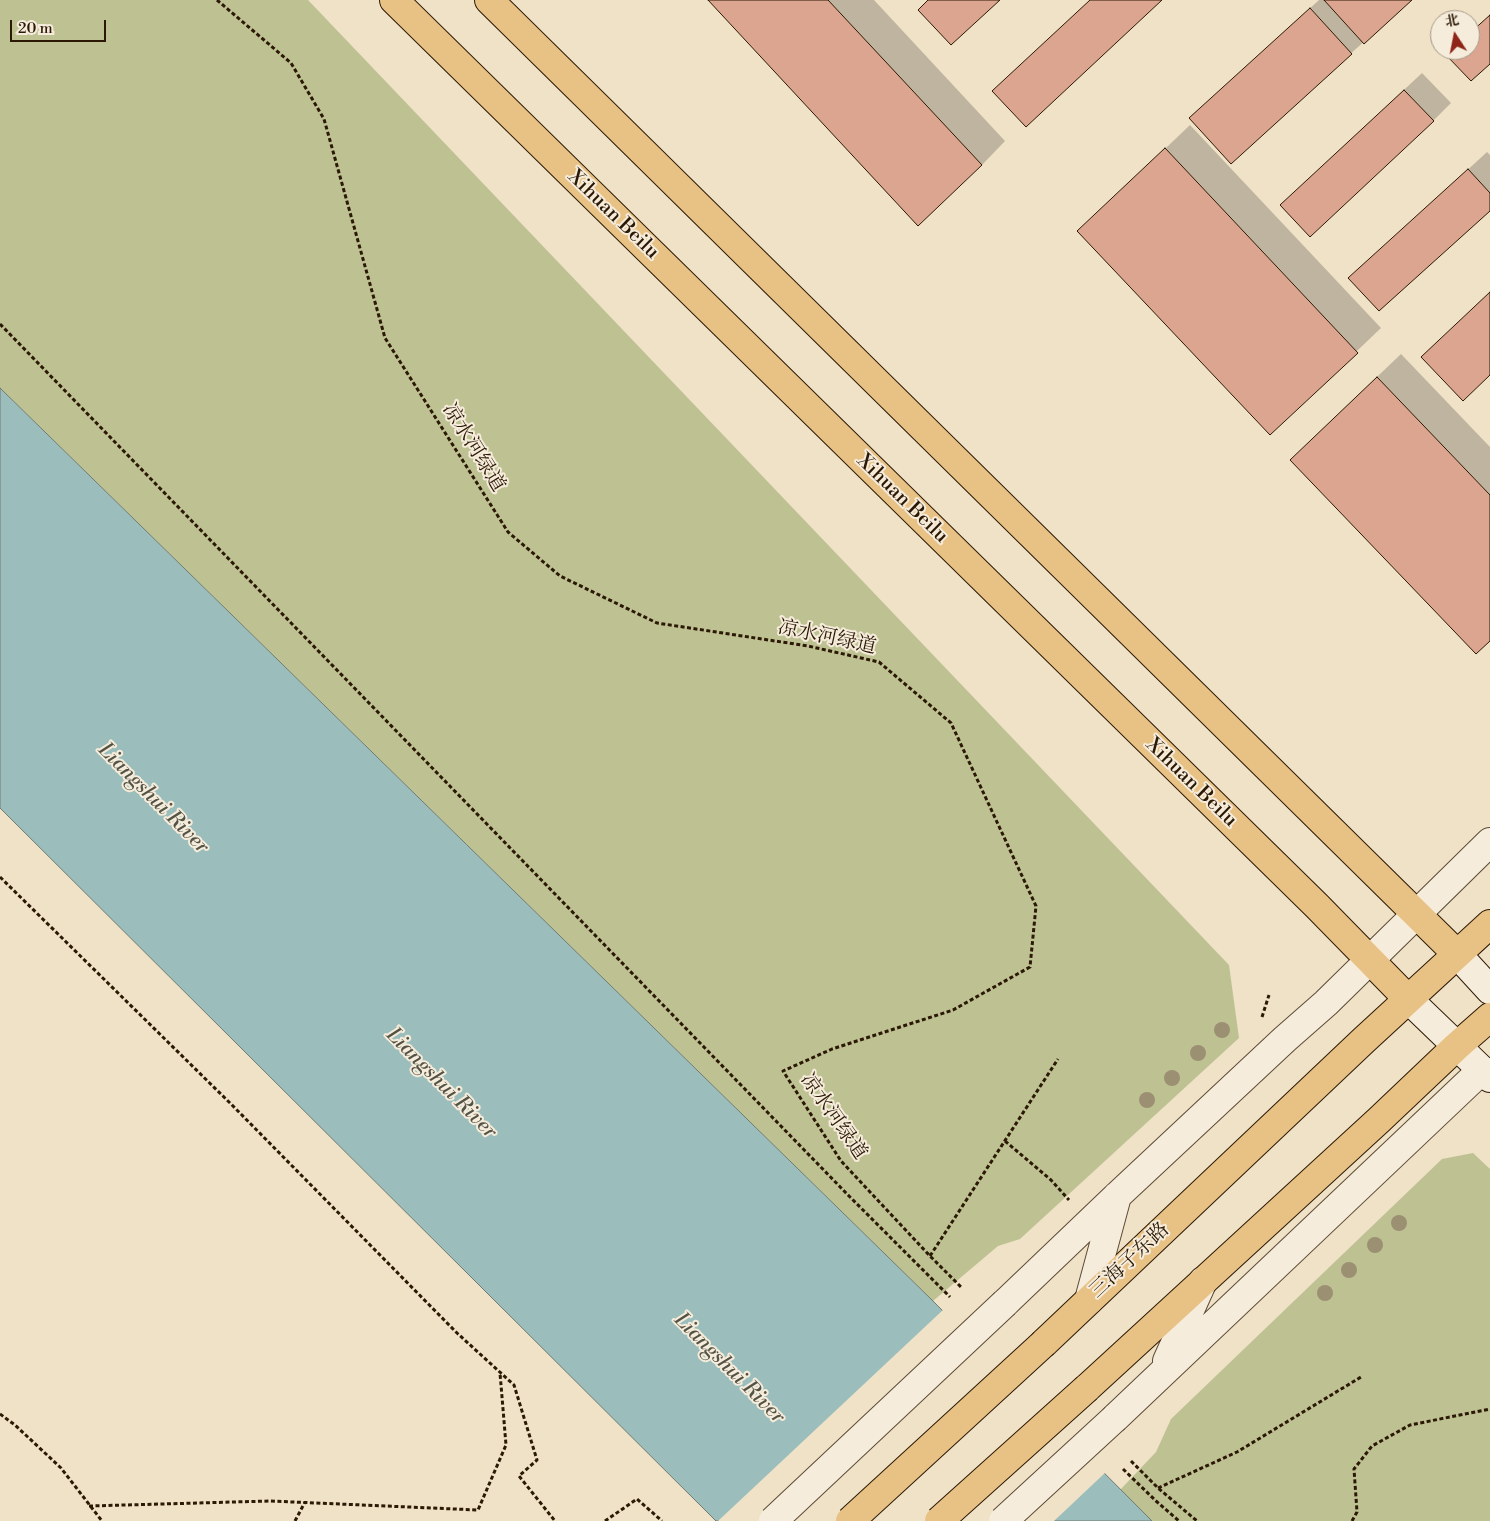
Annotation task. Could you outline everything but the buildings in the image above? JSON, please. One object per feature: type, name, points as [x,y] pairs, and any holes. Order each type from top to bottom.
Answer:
[{"type":"main road","name":"Xihuan Beilu","points":[[394,0],[1317,906],[1408,999]]},
{"type":"main road","points":[[489,0],[1457,954]]},
{"type":"main road","name":"三海子东路","points":[[850,1521],[1044,1343],[1490,924]]},
{"type":"main road","points":[[939,1521],[1203,1282],[1490,1017]]},
{"type":"street","points":[[773,1521],[1117,1196],[1326,1003],[1490,842]]},
{"type":"street","points":[[1457,954],[1490,990]]},
{"type":"street","points":[[1003,1521],[1486,1074],[1408,999]]},
{"type":"street","points":[[1089,1300],[1117,1196]]},
{"type":"street","points":[[1161,1374],[1203,1282]]},
{"type":"path","name":"凉水河绿道","points":[[217,0],[290,63],[324,120],[385,338],[508,532],[560,576],[657,623],[808,646],[879,662],[951,723],[1036,906],[1030,967],[953,1010],[832,1048],[783,1071],[841,1160],[961,1287]]},
{"type":"path","points":[[0,324],[842,1189],[950,1297]]},
{"type":"path","points":[[0,877],[231,1104],[457,1334],[514,1385],[537,1460],[519,1476],[555,1521]]},
{"type":"path","points":[[930,1256],[1058,1059]]},
{"type":"path","points":[[1005,1141],[1051,1180],[1074,1205]]},
{"type":"path","points":[[89,1506],[270,1500],[478,1510],[506,1445],[500,1372]]},
{"type":"path","points":[[1158,1488],[1237,1452],[1361,1377]]},
{"type":"path","points":[[1352,1521],[1357,1512],[1354,1469],[1372,1446],[1410,1426],[1490,1409]]},
{"type":"path","points":[[0,1414],[61,1468],[102,1521]]},
{"type":"path","points":[[1131,1461],[1158,1488],[1197,1521]]},
{"type":"path","points":[[1123,1469],[1179,1521]]},
{"type":"path","points":[[605,1521],[637,1499],[662,1521]]},
{"type":"path","points":[[296,1521],[305,1502]]},
{"type":"green space","points":[[0,0],[308,0],[1229,965],[1239,1038],[1020,1239],[998,1246],[933,1301],[0,388]]},
{"type":"green space","points":[[1473,1153],[1490,1169],[1490,1521],[1152,1521],[1120,1490],[1156,1452],[1171,1419],[1442,1159]]},
{"type":"water","name":"Liangshui River","points":[[0,388],[933,1301],[1152,1521],[716,1521],[0,808]]},
{"type":"pier","points":[[944,1309],[1106,1472],[1054,1521],[718,1521]]}]
